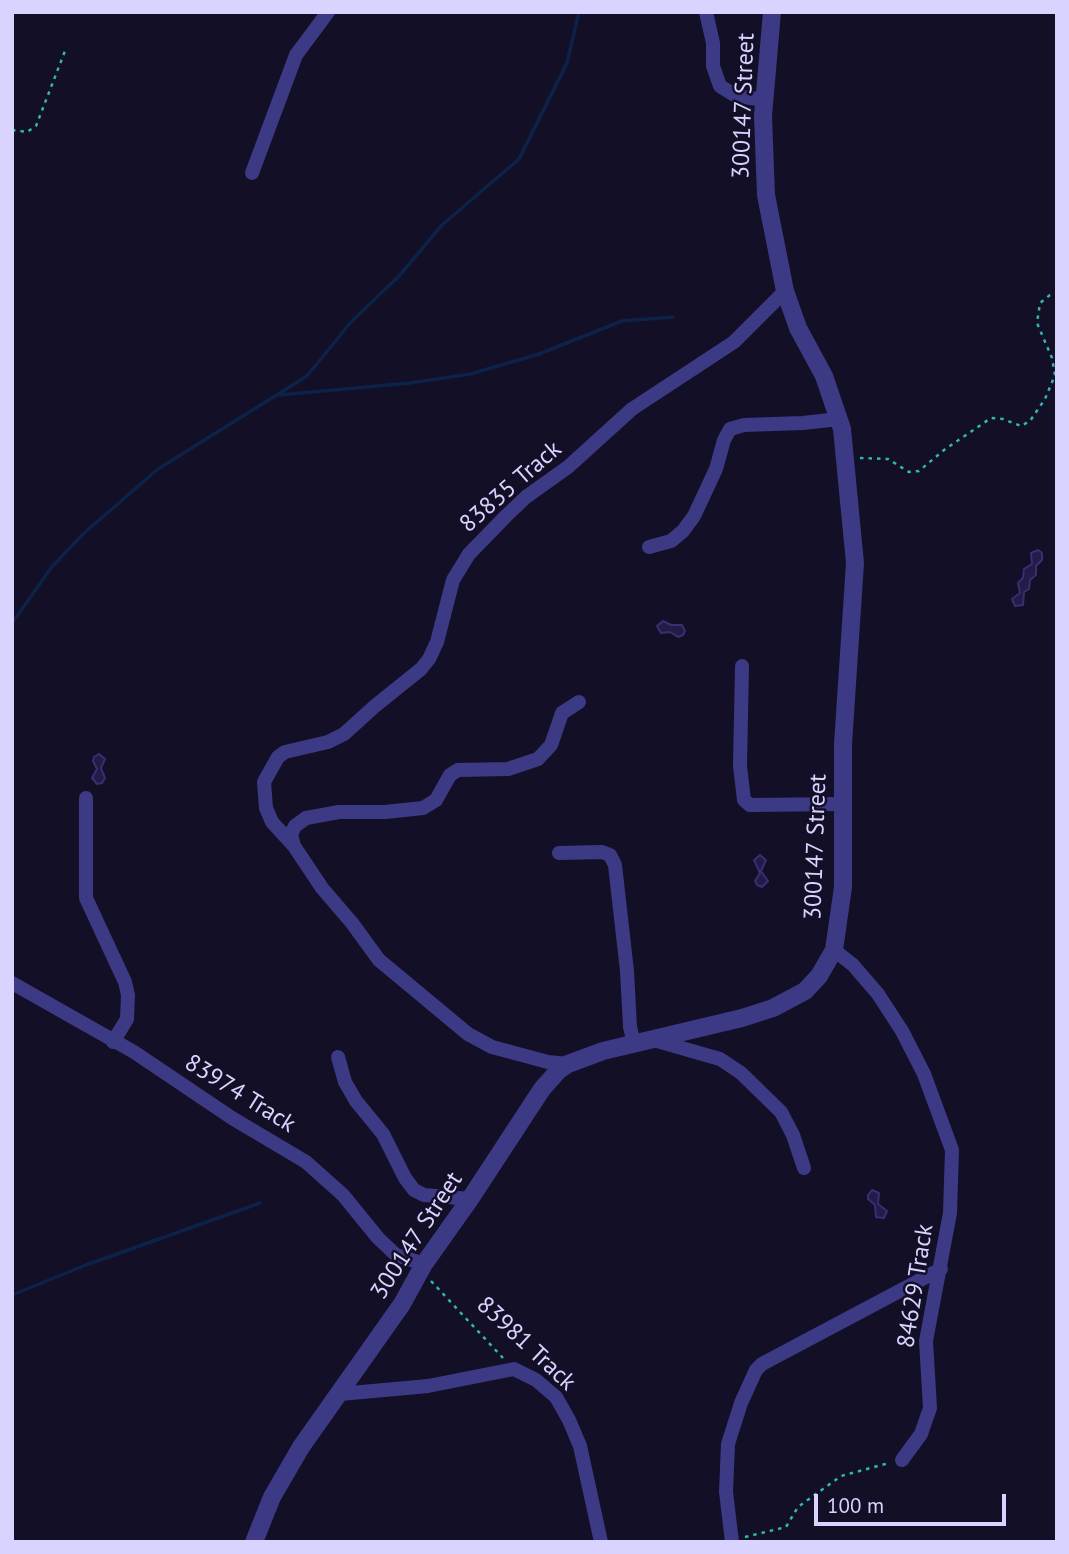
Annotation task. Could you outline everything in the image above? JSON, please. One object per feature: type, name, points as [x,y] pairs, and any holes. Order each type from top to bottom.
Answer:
[{"type":"street","points":[[252,173],[296,55],[328,12]]},
{"type":"street","points":[[706,12],[713,43],[713,66],[720,86],[736,96],[765,100]]},
{"type":"street","name":"300147 Street","points":[[254,1542],[280,1482],[402,1304],[427,1272],[470,1199],[542,1089],[568,1064],[641,1041],[742,1018],[773,1008],[805,991],[819,976],[834,950],[843,887],[843,744],[855,563],[846,459],[839,419],[824,376],[798,328],[785,291],[766,195],[765,100],[772,12]]},
{"type":"street","name":"83835 Track","points":[[568,1064],[548,1062],[492,1048],[447,1018],[379,960],[322,888],[294,846],[272,822],[263,794],[268,772],[285,752],[328,742],[344,734],[421,669],[437,642],[453,580],[469,554],[526,497],[568,467],[632,409],[734,342],[785,291]]},
{"type":"street","points":[[649,547],[671,541],[694,516],[716,470],[723,440],[730,429],[744,425],[839,419]]},
{"type":"street","points":[[742,666],[740,766],[744,800],[750,805],[843,804]]},
{"type":"street","points":[[294,846],[291,834],[295,826],[306,818],[339,812],[385,812],[423,808],[436,800],[450,775],[458,770],[508,769],[538,759],[551,745],[562,713],[579,702]]},
{"type":"street","points":[[86,798],[86,898],[120,971],[128,995],[127,1019],[113,1042]]},
{"type":"street","points":[[559,853],[606,853],[615,866],[627,971],[630,1027],[641,1041],[720,1059],[741,1073],[781,1112],[793,1135],[804,1168]]},
{"type":"street","name":"84629 Track","points":[[834,950],[853,965],[878,994],[902,1031],[924,1074],[952,1150],[950,1213],[926,1341],[930,1408],[920,1433],[902,1460]]},
{"type":"street","name":"83974 Track","points":[[12,984],[134,1052],[232,1118],[306,1162],[344,1195],[378,1238],[396,1255],[427,1272]]},
{"type":"street","points":[[338,1057],[350,1091],[383,1134],[414,1190],[424,1195],[470,1199]]},
{"type":"street","points":[[733,1541],[726,1492],[728,1444],[741,1402],[756,1370],[761,1364],[941,1269]]},
{"type":"street","points":[[340,1394],[428,1385],[514,1369]]},
{"type":"street","name":"83981 Track","points":[[514,1369],[536,1380],[556,1397],[569,1420],[580,1446],[601,1542]]},
{"type":"path","points":[[12,130],[27,132],[36,126],[65,51]]},
{"type":"path","points":[[846,459],[888,459],[909,472],[919,471],[990,418],[1003,419],[1021,426],[1030,421],[1045,399],[1055,375],[1052,358],[1037,323],[1040,303],[1050,295],[1057,294]]},
{"type":"path","name":"83981 Track","points":[[427,1272],[475,1330],[514,1369]]},
{"type":"path","points":[[733,1541],[786,1527],[798,1507],[841,1476],[902,1460]]},
{"type":"building","points":[[1038,550],[1042,553],[1042,560],[1036,566],[1036,575],[1030,580],[1029,589],[1024,592],[1023,605],[1015,606],[1012,599],[1020,593],[1018,583],[1023,578],[1024,569],[1032,564],[1031,553]]},
{"type":"building","points":[[663,621],[671,625],[682,625],[685,631],[683,635],[678,637],[670,632],[661,633],[657,626]]},
{"type":"building","points":[[99,754],[105,759],[101,768],[105,778],[102,783],[97,784],[92,778],[97,769],[93,761]]},
{"type":"building","points":[[760,855],[766,860],[761,871],[768,881],[762,887],[755,881],[760,873],[754,860]]},
{"type":"building","points":[[872,1190],[879,1193],[878,1204],[887,1211],[884,1218],[876,1217],[875,1205],[868,1199]]},
{"type":"waterway","points":[[12,623],[51,568],[83,534],[158,469],[307,376],[351,322],[399,276],[442,225],[519,159],[567,63],[579,12]]},
{"type":"waterway","points":[[279,395],[410,383],[470,374],[539,354],[622,321],[673,317]]},
{"type":"waterway","points":[[12,1295],[86,1265],[260,1203]]}]
